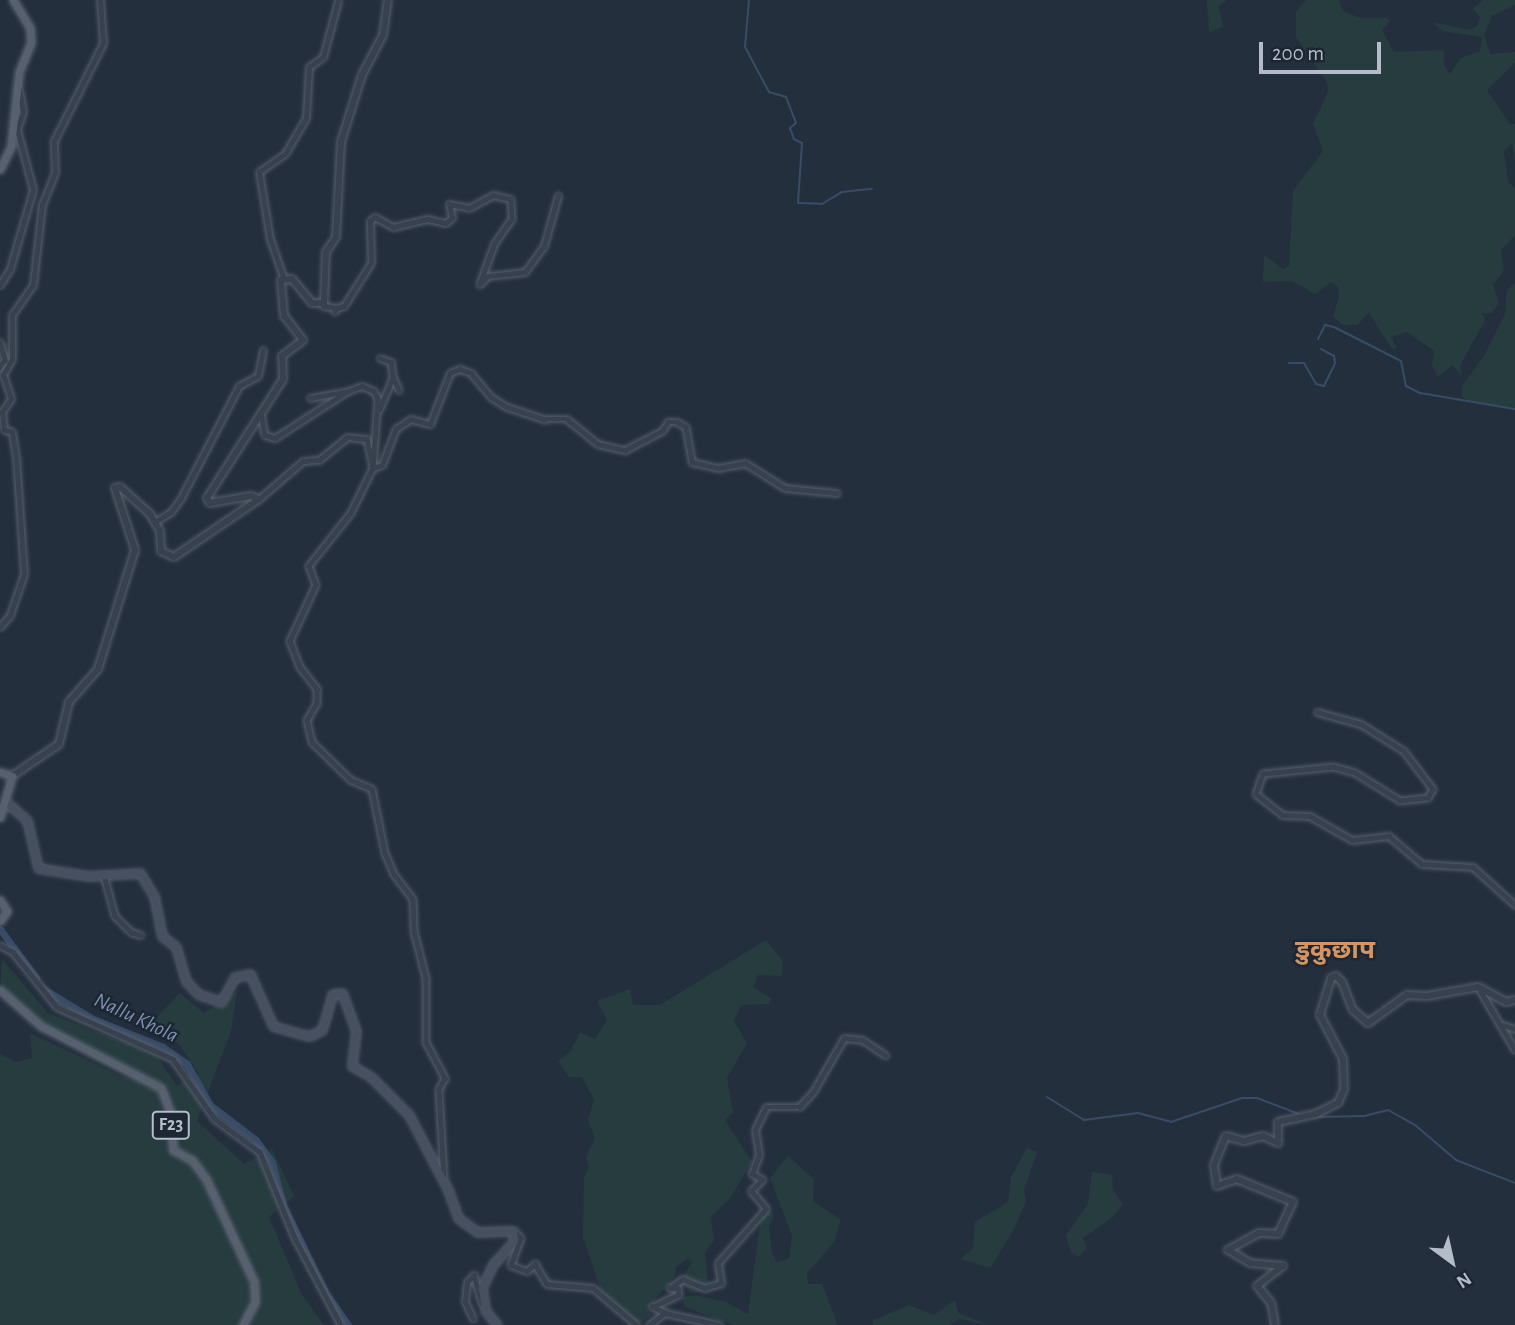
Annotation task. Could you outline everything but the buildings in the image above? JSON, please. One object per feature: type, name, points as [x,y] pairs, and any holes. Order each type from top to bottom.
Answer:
[{"type":"main road","points":[[0,169],[14,129],[18,85],[31,35],[13,0]]},
{"type":"main road","points":[[0,772],[12,776],[0,817]]},
{"type":"main road","points":[[6,802],[27,820],[38,868],[88,876],[133,871],[143,876],[155,896],[160,933],[176,947],[186,981],[213,1002],[223,1000],[235,976],[250,974],[273,1026],[309,1036],[322,1030],[332,994],[340,991],[356,1031],[352,1066],[371,1077],[409,1115],[444,1181],[455,1214],[467,1228],[513,1231],[514,1241],[493,1264],[482,1288],[482,1304],[497,1325]]},
{"type":"main road","points":[[0,901],[7,914],[0,921]]},
{"type":"main road","name":"F23","points":[[0,990],[41,1026],[161,1088],[171,1114],[173,1150],[192,1160],[206,1179],[254,1282],[255,1302],[243,1325]]},
{"type":"street","points":[[0,627],[10,615],[24,574],[16,458],[12,432],[4,430],[2,412],[11,399],[1,376],[12,359],[12,315],[33,285],[42,205],[55,173],[54,141],[103,43],[100,0]]},
{"type":"street","points":[[312,303],[324,303],[327,293],[324,267],[336,237],[341,142],[362,75],[383,35],[388,0]]},
{"type":"street","points":[[259,499],[251,496],[210,503],[207,498],[283,379],[282,356],[303,340],[284,316],[279,287],[283,277],[270,240],[259,172],[285,154],[306,118],[309,67],[323,57],[338,1]]},
{"type":"street","points":[[0,285],[10,270],[33,190],[17,130],[23,112],[18,85]]},
{"type":"street","points":[[283,277],[292,279],[312,303],[336,310],[344,306],[371,263],[370,221],[375,217],[393,227],[428,219],[446,223],[452,218],[449,204],[470,208],[492,195],[511,199],[512,219],[495,243],[480,284],[488,276],[525,272],[544,246],[558,196]]},
{"type":"street","points":[[0,342],[5,360],[0,367]]},
{"type":"street","points":[[154,522],[172,512],[181,498],[207,453],[224,409],[236,399],[239,386],[258,376],[263,350]]},
{"type":"street","points":[[380,358],[391,362],[398,390]]},
{"type":"street","points":[[373,468],[382,465],[396,429],[411,419],[430,424],[450,373],[460,369],[471,373],[491,397],[507,407],[545,419],[567,419],[598,444],[625,450],[662,431],[668,422],[677,422],[686,427],[692,462],[718,468],[745,463],[785,488],[837,493]]},
{"type":"street","points":[[393,377],[379,410],[373,468],[351,513],[309,566],[316,585],[290,641],[300,667],[317,689],[317,704],[307,720],[312,742],[351,780],[372,789],[385,853],[394,874],[413,899],[414,931],[426,978],[426,1042],[445,1078],[439,1090],[444,1181]]},
{"type":"street","points":[[310,398],[346,392],[362,386],[374,391],[379,410]]},
{"type":"street","points":[[262,409],[265,435],[275,438],[346,392]]},
{"type":"street","points":[[12,776],[59,744],[69,702],[98,669],[132,563],[134,538],[115,488],[120,487],[154,522],[160,531],[161,551],[174,557],[259,499],[303,461],[319,460],[347,437],[367,439],[373,468]]},
{"type":"street","points":[[1317,712],[1361,724],[1404,751],[1433,789],[1428,798],[1400,801],[1355,774],[1333,767],[1263,774],[1256,794],[1283,815],[1310,816],[1352,840],[1389,836],[1422,864],[1473,867],[1483,881],[1515,905]]},
{"type":"street","points":[[104,874],[115,916],[131,932],[141,935]]},
{"type":"street","points":[[0,945],[13,952],[57,1007],[173,1059],[215,1119],[260,1152],[295,1238],[341,1325]]},
{"type":"street","points":[[1275,1325],[1271,1303],[1257,1286],[1283,1266],[1250,1263],[1228,1250],[1259,1233],[1278,1234],[1293,1202],[1237,1179],[1217,1186],[1214,1165],[1226,1136],[1244,1141],[1263,1136],[1279,1143],[1278,1122],[1334,1107],[1344,1089],[1343,1059],[1320,1014],[1332,977],[1346,988],[1353,1010],[1368,1023],[1403,995],[1476,988],[1506,1002],[1515,1000]]},
{"type":"street","points":[[1476,988],[1502,1025],[1515,1050]]},
{"type":"street","points":[[1502,1025],[1515,1029]]},
{"type":"street","points":[[720,1325],[665,1313],[652,1307],[678,1295],[678,1289],[670,1288],[682,1279],[704,1288],[721,1283],[718,1263],[766,1209],[751,1191],[762,1180],[752,1174],[759,1156],[755,1130],[766,1107],[799,1107],[813,1092],[844,1038],[863,1040],[885,1055]]},
{"type":"street","points":[[513,1231],[521,1238],[512,1265],[527,1271],[535,1264],[547,1284],[593,1288],[637,1325]]},
{"type":"street","points":[[473,1319],[465,1302],[467,1282],[474,1275],[482,1304]]},
{"type":"street","points":[[649,1325],[665,1313]]},
{"type":"green space","points":[[1207,0],[1227,0],[1218,6],[1223,26],[1209,33]]},
{"type":"green space","points":[[1306,0],[1339,0],[1343,11],[1360,18],[1387,18],[1390,21],[1382,30],[1394,52],[1444,50],[1444,65],[1450,74],[1461,58],[1480,51],[1482,37],[1443,31],[1432,22],[1470,30],[1478,25],[1480,17],[1473,9],[1483,0],[1515,0],[1515,5],[1492,16],[1484,35],[1490,54],[1515,52],[1515,63],[1487,90],[1510,124],[1515,124],[1515,162],[1512,143],[1504,151],[1508,181],[1515,189],[1515,235],[1501,250],[1504,270],[1493,285],[1499,304],[1490,314],[1482,313],[1485,321],[1460,365],[1462,376],[1452,365],[1438,377],[1432,365],[1434,351],[1407,332],[1391,337],[1397,348],[1392,349],[1369,313],[1357,325],[1343,325],[1333,316],[1339,297],[1338,287],[1331,282],[1315,294],[1292,281],[1263,282],[1264,255],[1283,269],[1289,266],[1293,191],[1323,151],[1313,124],[1328,92],[1327,82],[1296,37],[1296,12]]},
{"type":"green space","points":[[1515,283],[1515,408],[1468,401],[1462,397],[1462,386],[1485,354],[1505,314],[1507,290]]},
{"type":"green space","points":[[766,940],[783,962],[782,976],[758,975],[753,987],[771,998],[769,1004],[741,1005],[734,1021],[747,1043],[727,1078],[733,1112],[725,1120],[752,1162],[730,1198],[711,1217],[714,1240],[705,1253],[709,1290],[690,1293],[681,1280],[692,1262],[687,1259],[676,1267],[675,1276],[647,1309],[651,1316],[635,1325],[601,1291],[583,1237],[584,1178],[589,1167],[586,1157],[595,1138],[588,1120],[594,1100],[582,1077],[569,1077],[558,1061],[570,1052],[580,1032],[595,1039],[607,1020],[597,1001],[630,989],[633,1005],[660,1005]]},
{"type":"green space","points":[[2,959],[48,1013],[156,1055],[177,1086],[198,1073],[178,1043],[145,1029],[180,993],[204,1013],[237,992],[231,1031],[197,1121],[244,1164],[272,1149],[294,1196],[269,1217],[302,1295],[324,1325],[0,1325],[0,1054],[16,1062],[32,1058],[30,1033],[123,1077],[131,1079],[133,1074],[96,1056],[79,1041],[25,1018],[0,992]]},
{"type":"green space","points":[[1027,1148],[1037,1152],[1024,1190],[1026,1202],[1013,1231],[990,1268],[961,1259],[973,1248],[975,1222],[1008,1202],[1011,1177]]},
{"type":"green space","points":[[788,1156],[814,1179],[813,1201],[841,1220],[834,1242],[807,1273],[808,1284],[822,1284],[838,1325],[733,1325],[685,1307],[682,1297],[695,1295],[726,1302],[748,1314],[760,1224],[768,1208],[774,1216],[769,1226],[772,1252],[777,1263],[789,1258],[792,1236],[770,1178]]},
{"type":"green space","points":[[1092,1172],[1112,1175],[1113,1190],[1123,1204],[1113,1217],[1083,1238],[1087,1247],[1079,1257],[1071,1252],[1066,1235],[1088,1204]]},
{"type":"green space","points":[[955,1300],[958,1313],[989,1325],[959,1319],[951,1325],[873,1325],[872,1321],[909,1305],[934,1315]]},
{"type":"waterway","points":[[749,0],[745,47],[769,92],[786,97],[796,123],[790,128],[794,139],[802,143],[798,203],[822,204],[842,192],[872,189]]},
{"type":"waterway","points":[[1318,339],[1325,325],[1334,327],[1401,361],[1406,386],[1420,393],[1515,409]]},
{"type":"waterway","points":[[1289,363],[1304,363],[1316,384],[1324,386],[1335,363],[1334,356],[1321,349]]},
{"type":"waterway","name":"Nallu Khola","points":[[0,929],[36,978]]},
{"type":"waterway","name":"Nallu Khola","points":[[42,988],[93,1019],[163,1047],[187,1064],[210,1105],[256,1140],[272,1162],[283,1205],[325,1292],[348,1325]]},
{"type":"waterway","points":[[1047,1097],[1084,1120],[1138,1113],[1171,1122],[1242,1098],[1257,1098],[1299,1114]]},
{"type":"waterway","points":[[1315,1117],[1364,1116],[1388,1110],[1415,1125],[1456,1160],[1515,1183]]},
{"type":"district","name":"डुकुछाप","points":[[1335,951]]}]
